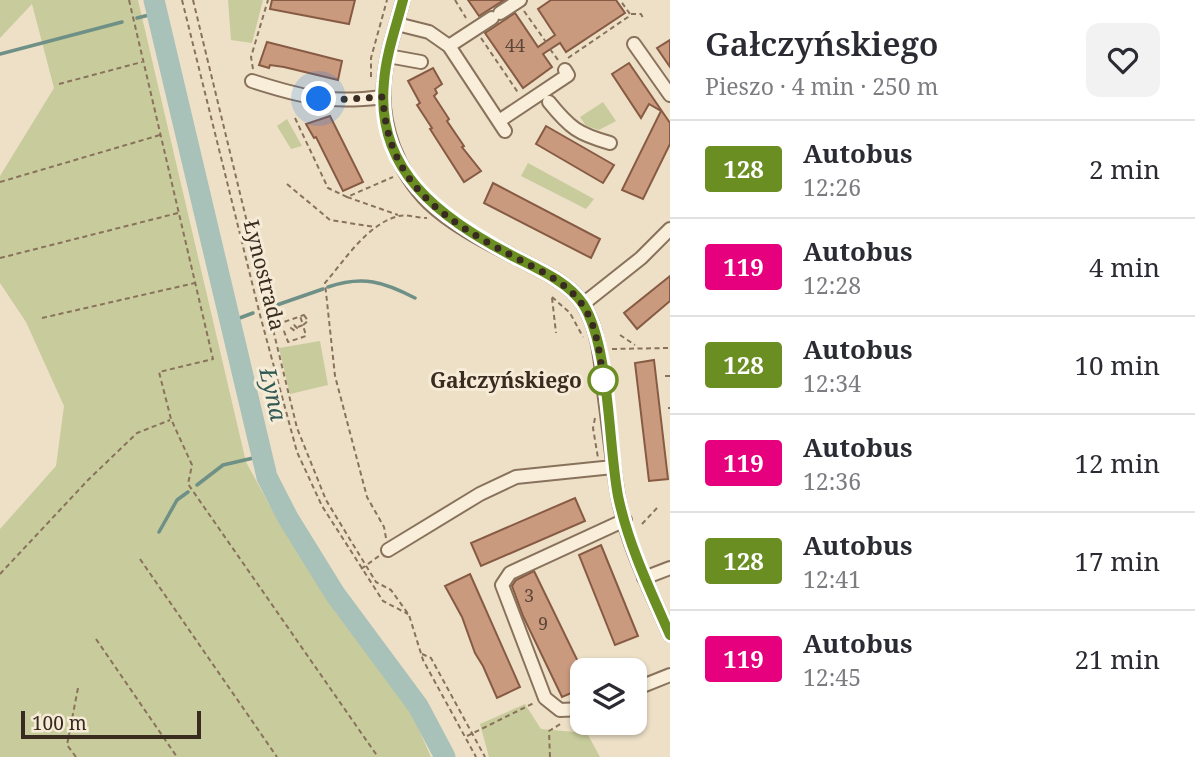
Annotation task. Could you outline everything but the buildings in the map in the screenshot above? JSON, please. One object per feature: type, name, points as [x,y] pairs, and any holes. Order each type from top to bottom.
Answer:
[{"type":"street","points":[[403,0],[388,56],[383,97],[384,115],[396,153],[414,184],[430,204],[451,221],[549,276],[572,292],[583,304],[600,352],[613,467],[625,520],[644,578],[670,635]]},
{"type":"street","points":[[449,46],[496,15],[521,4]]},
{"type":"street","points":[[397,24],[429,32],[449,46],[502,126],[568,75],[562,67]]},
{"type":"street","points":[[634,44],[670,95]]},
{"type":"street","points":[[388,56],[421,62]]},
{"type":"street","points":[[253,77],[314,98],[333,100],[383,97]]},
{"type":"street","points":[[549,102],[568,125],[586,136],[610,143]]},
{"type":"street","points":[[583,304],[641,258],[670,229]]},
{"type":"street","points":[[388,550],[480,494],[516,477],[613,467]]},
{"type":"street","points":[[570,710],[560,710],[545,698],[502,585],[510,573],[625,520]]},
{"type":"street","points":[[644,578],[670,568]]},
{"type":"street","points":[[647,685],[670,675]]},
{"type":"path","points":[[128,0],[213,359],[159,372],[171,419],[192,465],[188,484],[378,757]]},
{"type":"path","name":"Łynostrada","points":[[182,0],[287,422],[297,452],[322,506],[361,569],[383,601],[409,615]]},
{"type":"path","points":[[193,0],[296,428],[326,499],[376,582],[391,590],[409,615],[421,653],[476,757]]},
{"type":"path","points":[[253,77],[251,57],[268,0]]},
{"type":"path","points":[[454,0],[467,18]]},
{"type":"path","points":[[620,0],[630,15]]},
{"type":"path","points":[[521,4],[545,42]]},
{"type":"path","points":[[562,67],[630,15],[641,14],[643,18]]},
{"type":"path","points":[[478,34],[521,98]]},
{"type":"path","points":[[59,84],[143,61]]},
{"type":"path","points":[[295,118],[328,188],[399,216],[428,218]]},
{"type":"path","points":[[0,181],[161,135]]},
{"type":"path","points":[[347,197],[393,177]]},
{"type":"path","points":[[288,184],[330,220],[376,228]]},
{"type":"path","points":[[0,258],[178,213]]},
{"type":"path","points":[[361,569],[388,550],[384,527],[367,497],[335,376],[325,283],[360,240],[399,216]]},
{"type":"path","points":[[42,318],[195,283]]},
{"type":"path","points":[[556,333],[552,297],[570,313],[584,341]]},
{"type":"path","points":[[283,332],[291,329],[295,331],[297,327],[303,325],[309,321],[305,316],[300,316],[281,323],[283,332],[286,341],[304,337],[306,334],[303,325],[300,316]]},
{"type":"path","points":[[291,319],[297,327]]},
{"type":"path","points":[[291,329],[293,325]]},
{"type":"path","points":[[620,335],[635,345]]},
{"type":"path","points":[[611,349],[670,348]]},
{"type":"path","points":[[665,376],[670,376]]},
{"type":"path","points":[[596,417],[593,428],[596,445]]},
{"type":"path","points":[[0,574],[88,480],[137,433],[171,419]]},
{"type":"path","points":[[642,524],[657,508]]},
{"type":"path","points":[[140,559],[277,757]]},
{"type":"path","points":[[96,639],[177,757]]},
{"type":"path","points":[[421,653],[431,658],[485,757]]},
{"type":"path","points":[[76,757],[67,745],[78,688]]},
{"type":"path","points":[[466,737],[545,698]]},
{"type":"path","points":[[550,757],[549,731],[570,717]]},
{"type":"green space","points":[[0,0],[138,0],[246,462],[269,504],[407,703],[431,757],[0,757],[0,529],[56,466],[64,406],[26,322],[0,283],[0,176],[54,88],[32,4],[0,38]]},
{"type":"green space","points":[[228,0],[263,0],[252,43],[231,40]]},
{"type":"green space","points":[[603,102],[616,121],[599,130],[586,126],[580,117]]},
{"type":"green space","points":[[287,119],[302,146],[291,149],[277,126]]},
{"type":"green space","points":[[528,163],[594,199],[586,209],[521,176]]},
{"type":"green space","points":[[320,341],[328,385],[290,394],[279,348]]},
{"type":"green space","points":[[525,704],[541,729],[570,732],[570,735],[588,735],[600,757],[489,757],[480,724]]},
{"type":"waterway","name":"Łyna","points":[[154,0],[267,477],[288,518],[335,594],[418,706],[445,757]]},
{"type":"waterway","points":[[137,18],[157,13]]},
{"type":"waterway","points":[[0,54],[122,22]]},
{"type":"waterway","points":[[328,287],[352,281],[373,282],[415,298]]},
{"type":"waterway","points":[[271,307],[323,289]]},
{"type":"waterway","points":[[229,322],[253,313]]},
{"type":"waterway","points":[[197,485],[223,465],[262,456]]},
{"type":"waterway","points":[[159,532],[177,500],[188,492]]},
{"type":"bus line","name":"128","points":[[403,0],[388,56],[383,97],[384,115],[396,153],[403,168],[430,204],[451,221],[549,276],[572,292],[583,304],[600,352],[619,499],[644,578],[670,635]]},
{"type":"place","name":"Gałczyńskiego","points":[[603,380]]},
{"type":"route","points":[[319,99],[383,97],[384,115],[396,153],[403,168],[430,204],[451,221],[549,276],[572,292],[583,304],[600,352],[603,380]]}]
